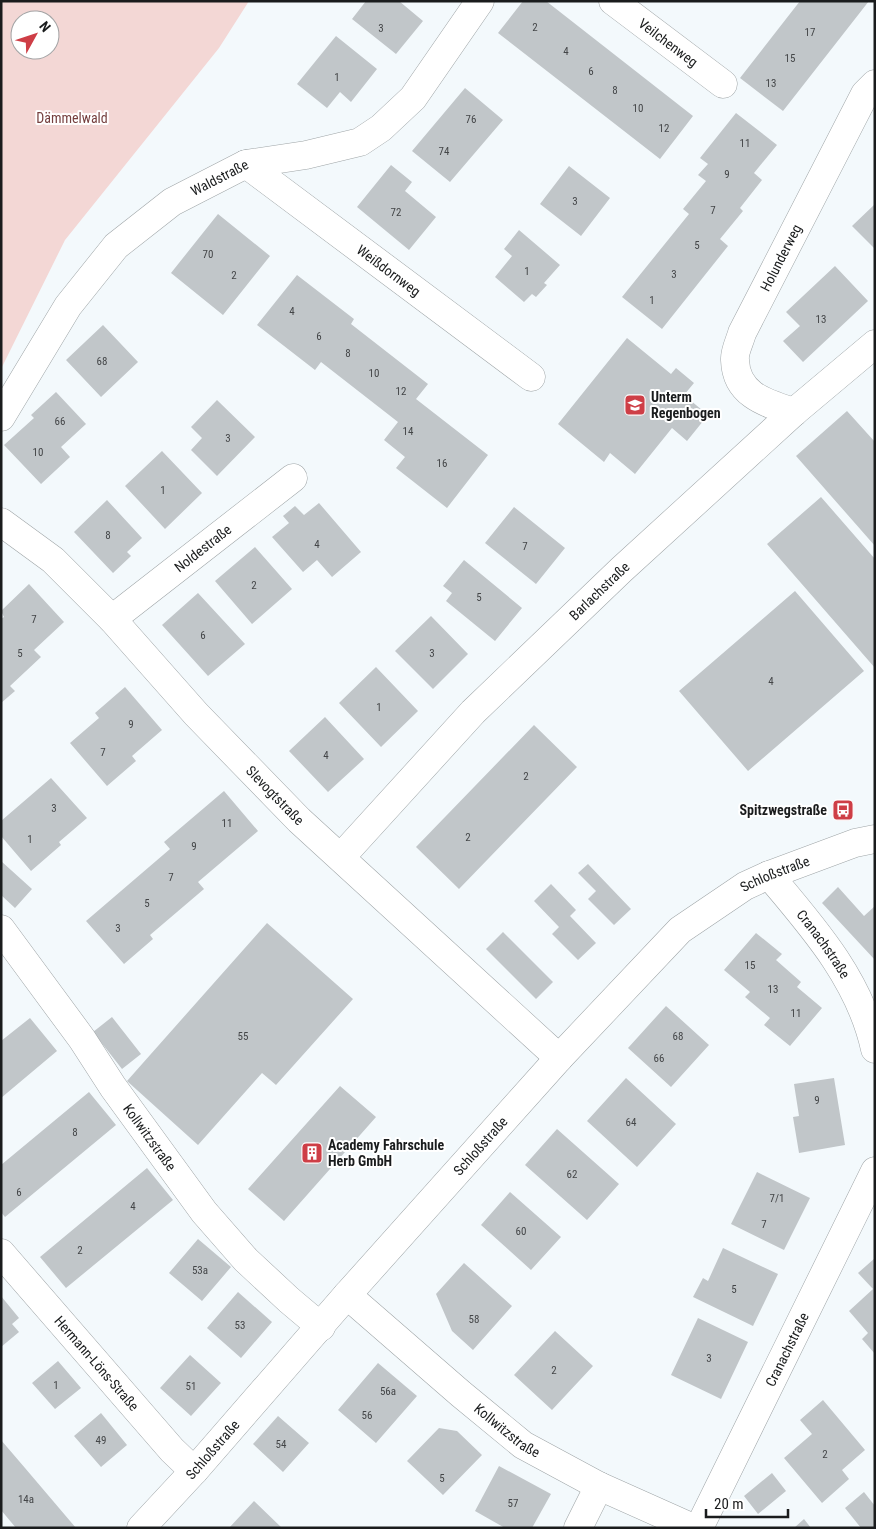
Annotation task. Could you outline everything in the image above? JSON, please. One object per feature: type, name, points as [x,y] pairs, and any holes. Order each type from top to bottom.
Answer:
[{"type":"street","name":"Waldstraße","points":[[1,417],[68,306],[116,246],[172,202],[246,164],[306,155],[360,142],[381,128],[413,98],[480,1]]},
{"type":"street","name":"Veilchenweg","points":[[613,1],[723,84]]},
{"type":"street","name":"Holunderweg","points":[[794,412],[753,396],[740,381],[734,358],[742,333],[865,94],[875,84]]},
{"type":"street","name":"Weißdornweg","points":[[246,164],[530,377]]},
{"type":"street","name":"Barlachstraße","points":[[341,857],[473,712],[621,570],[794,412],[875,344]]},
{"type":"street","name":"Noldestraße","points":[[112,619],[293,478]]},
{"type":"street","name":"Slevogtstraße","points":[[1,522],[53,560],[112,619],[196,714],[299,820],[560,1058]]},
{"type":"street","name":"Schloßstraße","points":[[153,1524],[194,1471],[347,1295],[560,1058],[680,930],[745,886],[769,875],[856,843],[875,839]]},
{"type":"street","name":"Cranachstraße","points":[[769,875],[808,922],[845,972],[870,1026],[875,1049]]},
{"type":"street","name":"Kollwitzstraße","points":[[1,929],[82,1039],[113,1087],[204,1212],[246,1260],[321,1327]]},
{"type":"street","name":"Cranachstraße","points":[[699,1528],[875,1171]]},
{"type":"street","name":"Hermann-Löns-Straße","points":[[1,1253],[172,1450],[194,1471]]},
{"type":"street","name":"Kollwitzstraße","points":[[347,1295],[460,1394],[523,1445],[599,1486],[693,1528]]},
{"type":"street","points":[[578,1528],[599,1486]]},
{"type":"green space","name":"Dämmelwald","points":[[1,1],[249,1],[219,48],[65,240],[1,369]]},
{"type":"building","points":[[366,1],[399,1],[423,21],[396,54],[352,19]]},
{"type":"building","points":[[523,1],[546,1],[693,116],[660,159],[498,33]]},
{"type":"building","points":[[800,1],[869,1],[783,111],[740,78]]},
{"type":"building","points":[[336,36],[377,69],[351,102],[340,92],[327,108],[297,84]]},
{"type":"building","points":[[465,88],[503,120],[450,182],[412,151]]},
{"type":"building","points":[[736,113],[777,145],[754,173],[762,180],[740,208],[743,211],[720,239],[728,246],[662,329],[622,297],[689,214],[683,209],[706,181],[698,175],[708,164],[700,158]]},
{"type":"building","points":[[391,165],[412,182],[405,191],[436,217],[409,250],[357,207]]},
{"type":"building","points":[[569,166],[610,198],[581,236],[540,204]]},
{"type":"building","points":[[875,204],[875,249],[852,226]]},
{"type":"building","points":[[218,214],[270,256],[223,315],[171,273]]},
{"type":"building","points":[[519,230],[560,265],[544,283],[547,285],[536,297],[532,294],[524,302],[495,277],[512,256],[504,249]]},
{"type":"building","points":[[835,266],[868,301],[803,362],[783,341],[800,326],[786,312]]},
{"type":"building","points":[[297,275],[354,319],[351,324],[428,384],[416,399],[488,455],[447,508],[396,468],[405,457],[384,440],[398,422],[321,362],[315,370],[257,325]]},
{"type":"building","points":[[103,325],[138,362],[101,397],[66,360]]},
{"type":"building","name":"Unterm Regenbogen","points":[[627,338],[671,374],[676,368],[694,383],[684,395],[708,415],[687,441],[672,428],[635,474],[610,453],[604,462],[558,424]]},
{"type":"building","points":[[56,392],[86,424],[61,447],[70,457],[41,484],[4,445],[34,418],[31,415]]},
{"type":"building","points":[[217,400],[255,437],[217,476],[191,450],[202,438],[191,427]]},
{"type":"building","points":[[847,411],[875,442],[875,546],[796,456]]},
{"type":"building","points":[[162,451],[202,493],[165,529],[125,486]]},
{"type":"building","points":[[821,497],[875,559],[875,668],[767,544]]},
{"type":"building","points":[[107,500],[142,538],[127,552],[131,556],[113,573],[74,532]]},
{"type":"building","points":[[319,503],[361,552],[332,577],[317,560],[303,572],[272,537],[289,523],[283,516],[295,506],[304,515]]},
{"type":"building","points":[[514,507],[565,548],[536,584],[485,543]]},
{"type":"building","points":[[255,547],[292,589],[252,624],[215,581]]},
{"type":"building","points":[[464,560],[522,608],[495,641],[446,601],[452,593],[443,586]]},
{"type":"building","points":[[29,584],[64,622],[34,650],[41,657],[10,686],[15,691],[1,703],[1,619],[4,617],[1,611]]},
{"type":"building","points":[[795,591],[864,671],[748,771],[679,691]]},
{"type":"building","points":[[198,593],[245,644],[208,676],[162,625]]},
{"type":"building","points":[[431,616],[468,654],[433,689],[395,651]]},
{"type":"building","points":[[376,667],[418,711],[381,747],[339,703]]},
{"type":"building","points":[[125,687],[162,730],[132,756],[136,761],[107,786],[70,743],[99,718],[95,713]]},
{"type":"building","points":[[325,717],[364,759],[328,792],[289,751]]},
{"type":"building","points":[[534,725],[577,767],[459,889],[416,847]]},
{"type":"building","points":[[51,778],[87,818],[59,842],[61,845],[31,871],[1,836],[1,821]]},
{"type":"building","points":[[224,791],[258,831],[198,882],[204,889],[150,935],[153,939],[124,964],[86,921],[170,849],[164,842]]},
{"type":"building","points":[[1,861],[32,889],[15,908],[1,895]]},
{"type":"building","points":[[588,864],[631,909],[614,925],[588,899],[596,891],[578,873]]},
{"type":"building","points":[[551,884],[576,910],[570,916],[596,943],[578,960],[552,934],[559,927],[534,901]]},
{"type":"building","points":[[838,887],[864,916],[875,906],[875,960],[822,903]]},
{"type":"building","points":[[267,923],[353,999],[276,1085],[262,1073],[198,1145],[127,1081]]},
{"type":"building","points":[[503,932],[553,982],[536,999],[486,949]]},
{"type":"building","points":[[756,933],[782,954],[776,960],[801,982],[797,987],[822,1008],[790,1046],[764,1025],[770,1018],[745,997],[750,992],[724,970]]},
{"type":"building","points":[[666,1006],[709,1045],[671,1087],[628,1048]]},
{"type":"building","points":[[112,1017],[141,1054],[122,1069],[93,1032]]},
{"type":"building","points":[[30,1018],[57,1051],[1,1098],[1,1041]]},
{"type":"building","points":[[626,1078],[676,1124],[637,1167],[587,1121]]},
{"type":"building","points":[[834,1078],[845,1145],[799,1153],[793,1117],[799,1116],[794,1084]]},
{"type":"building","name":"Academy Fahrschule Herb GmbH","points":[[340,1086],[376,1117],[284,1221],[248,1189]]},
{"type":"building","points":[[89,1092],[116,1125],[5,1217],[1,1212],[1,1165]]},
{"type":"building","points":[[557,1129],[619,1184],[587,1220],[525,1165]]},
{"type":"building","points":[[147,1168],[173,1200],[66,1288],[40,1257]]},
{"type":"building","points":[[757,1172],[810,1198],[784,1250],[731,1224]]},
{"type":"building","points":[[510,1192],[561,1237],[531,1270],[481,1225]]},
{"type":"building","points":[[198,1239],[231,1267],[202,1301],[169,1273]]},
{"type":"building","points":[[723,1248],[778,1274],[753,1326],[693,1297],[703,1278],[708,1281]]},
{"type":"building","points":[[875,1258],[875,1354],[862,1339],[868,1333],[849,1311],[873,1289],[858,1273]]},
{"type":"building","points":[[464,1263],[512,1306],[473,1350],[452,1331],[436,1294]]},
{"type":"building","points":[[238,1292],[272,1322],[241,1358],[207,1328]]},
{"type":"building","points":[[1,1296],[19,1318],[12,1324],[19,1332],[1,1347]]},
{"type":"building","points":[[698,1318],[748,1342],[721,1399],[671,1375]]},
{"type":"building","points":[[555,1331],[593,1366],[552,1410],[514,1375]]},
{"type":"building","points":[[190,1355],[221,1383],[191,1416],[160,1388]]},
{"type":"building","points":[[58,1361],[81,1388],[55,1409],[32,1383]]},
{"type":"building","points":[[378,1363],[417,1396],[376,1443],[338,1410]]},
{"type":"building","points":[[823,1400],[865,1450],[842,1470],[849,1479],[822,1503],[784,1458],[812,1434],[800,1420]]},
{"type":"building","points":[[101,1413],[127,1445],[101,1467],[74,1436]]},
{"type":"building","points":[[278,1416],[309,1443],[283,1472],[253,1444]]},
{"type":"building","points":[[439,1428],[457,1431],[482,1455],[443,1495],[407,1461]]},
{"type":"building","points":[[1,1440],[76,1528],[16,1528],[1,1510]]},
{"type":"building","points":[[499,1466],[551,1494],[532,1528],[505,1528],[475,1511]]},
{"type":"building","points":[[772,1473],[786,1491],[758,1514],[744,1496]]},
{"type":"building","points":[[864,1492],[875,1506],[875,1528],[861,1528],[845,1508]]},
{"type":"building","points":[[254,1501],[282,1528],[229,1528]]},
{"type":"building","points":[[804,1519],[811,1528],[794,1528]]},
{"type":"place","name":"Unterm Regenbogen","points":[[635,405]]},
{"type":"place","name":"Spitzwegstraße","points":[[843,810]]},
{"type":"place","name":"Academy Fahrschule Herb GmbH","points":[[312,1153]]}]
